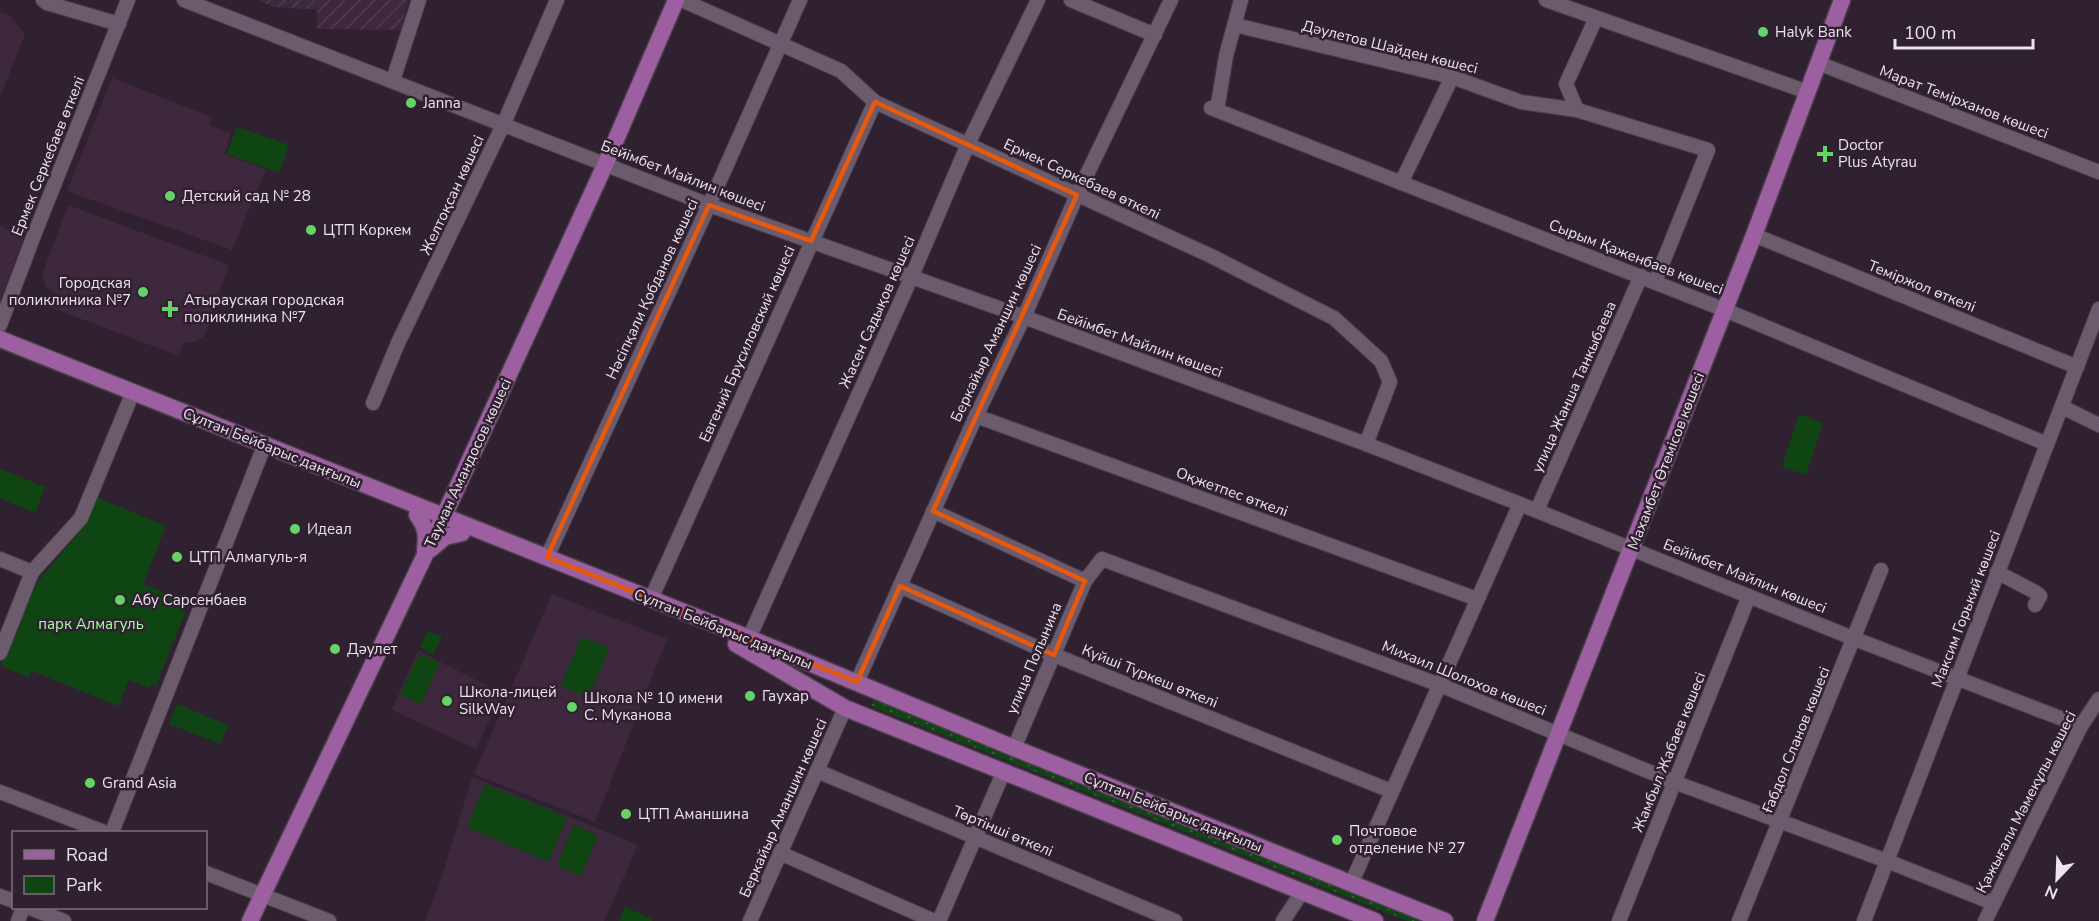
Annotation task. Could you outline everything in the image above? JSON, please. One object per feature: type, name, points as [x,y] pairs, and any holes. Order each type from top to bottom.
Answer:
[{"type":"main road","name":"Тауман Амандосов көшесі","points":[[250,921],[456,489],[605,165],[676,0]]},
{"type":"main road","name":"Махамбет Өтемісов көшесі","points":[[1485,921],[1754,235],[1842,0]]},
{"type":"main road","name":"Сұлтан Бейбарыс даңғылы","points":[[0,339],[132,396],[464,529],[746,648],[846,708],[1364,919]]},
{"type":"main road","name":"Сұлтан Бейбарыс даңғылы","points":[[0,349],[132,396]]},
{"type":"main road","points":[[424,557],[427,536],[418,511],[438,504],[456,489]]},
{"type":"main road","points":[[424,557],[438,541],[464,529],[456,504],[456,489]]},
{"type":"main road","name":"Сұлтан Бейбарыс даңғылы","points":[[464,529],[547,557],[1445,921]]},
{"type":"main road","points":[[824,695],[822,689],[831,674]]},
{"type":"street","points":[[43,0],[119,24]]},
{"type":"street","name":"Ермек Серкебаев өткелі","points":[[0,325],[128,0]]},
{"type":"street","name":"Бейімбет Майлин көшесі","points":[[184,0],[710,205],[1023,317],[1366,444],[1537,510],[1855,639],[2081,726]]},
{"type":"street","points":[[393,80],[419,0]]},
{"type":"street","name":"Желтоқсан көшесі","points":[[373,403],[398,343],[504,123],[556,0]]},
{"type":"street","name":"Ермек Серкебаев өткелі","points":[[682,0],[840,71],[875,102],[1209,255],[1334,318],[1381,361],[1390,382],[1366,444]]},
{"type":"street","name":"Нәсіпқали Қобданов көшесі","points":[[547,557],[710,205],[800,0]]},
{"type":"street","name":"Жасен Садықов көшесі","points":[[749,638],[969,144],[1038,0]]},
{"type":"street","points":[[1071,0],[1155,35]]},
{"type":"street","name":"Беркайыр Аманшин көшесі","points":[[856,682],[1077,195],[1171,0]]},
{"type":"street","points":[[1235,26],[1241,0]]},
{"type":"street","points":[[1546,0],[1808,92]]},
{"type":"street","points":[[1577,110],[1566,84],[1596,18]]},
{"type":"street","name":"Дәулетов Шайден көшесі","points":[[1235,26],[1452,77],[1521,102],[1577,110],[1708,150],[1655,282]]},
{"type":"street","name":"Сырым Қаженбаев көшесі","points":[[1235,26],[1214,109],[1725,309],[2047,444]]},
{"type":"street","name":"Марат Темірханов көшесі","points":[[1818,63],[2099,171]]},
{"type":"street","points":[[1401,183],[1452,77]]},
{"type":"street","name":"Евгений Брусиловский көшесі","points":[[651,599],[875,102]]},
{"type":"street","name":"Теміржол өткелі","points":[[1754,235],[2077,367]]},
{"type":"street","name":"улица Жанша Танкыбаева","points":[[1537,510],[1641,276]]},
{"type":"street","name":"Максим Горький көшесі","points":[[1864,921],[2099,309]]},
{"type":"street","points":[[0,653],[32,572],[81,518],[132,396]]},
{"type":"street","points":[[2062,407],[2099,424]]},
{"type":"street","name":"Оқжетпес өткелі","points":[[976,416],[1477,599]]},
{"type":"street","points":[[112,831],[264,449]]},
{"type":"street","points":[[1351,884],[1520,504]]},
{"type":"street","points":[[933,511],[1085,581]]},
{"type":"street","points":[[0,559],[32,572]]},
{"type":"street","name":"Михаил Шолохов көшесі","points":[[1085,581],[1102,559],[1440,685],[1674,782],[1993,903]]},
{"type":"street","name":"Ғабдол Сланов көшесі","points":[[1739,921],[1881,570]]},
{"type":"street","points":[[1997,572],[2040,596],[2035,605]]},
{"type":"street","name":"улица Полынина","points":[[1014,748],[1085,581]]},
{"type":"street","name":"Күйші Түркеш өткелі","points":[[900,586],[1054,655],[1391,791]]},
{"type":"street","name":"Жамбыл Жабаев көшесі","points":[[1619,921],[1749,596]]},
{"type":"street","name":"Қажығали Мәмекұлы көшесі","points":[[1985,921],[2081,726],[2099,699]]},
{"type":"street","name":"Беркайыр Аманшин көшесі","points":[[750,921],[846,708]]},
{"type":"street","name":"Төртінші өткелі","points":[[817,771],[1176,921]]},
{"type":"street","points":[[939,921],[1004,771]]},
{"type":"street","points":[[0,792],[101,831]]},
{"type":"street","points":[[780,854],[934,921]]},
{"type":"street","points":[[207,873],[329,921]]},
{"type":"street","points":[[1283,921],[1302,892]]},
{"type":"street","points":[[33,909],[64,921]]},
{"type":"highlighted area","points":[[875,102],[1077,195],[933,511],[1085,581],[1054,655],[900,586],[857,682],[547,557],[709,205],[811,241]]},
{"type":"shaded area","points":[[259,0],[408,0],[401,30],[317,29],[317,10],[274,7]]},
{"type":"shaded area","points":[[0,12],[9,15],[25,34],[0,97]]},
{"type":"shaded area","points":[[112,78],[212,117],[209,125],[231,133],[224,154],[266,169],[232,250],[67,191]]},
{"type":"shaded area","points":[[68,205],[229,265],[204,337],[194,342],[183,343],[179,356],[50,307],[55,293],[45,286],[42,275]]},
{"type":"shaded area","points":[[0,225],[24,239],[0,300]]},
{"type":"shaded area","name":"Школа № 10 имени С. Муканова","points":[[552,594],[667,639],[595,822],[474,774]]},
{"type":"shaded area","name":"Школа-лицей SilkWay","points":[[418,651],[502,693],[476,749],[392,710]]},
{"type":"shaded area","points":[[472,777],[638,845],[604,921],[425,921],[440,883]]},
{"type":"green space","points":[[237,127],[289,145],[279,173],[227,154]]},
{"type":"green space","points":[[1799,414],[1823,423],[1806,475],[1782,467]]},
{"type":"green space","points":[[0,469],[45,487],[35,513],[0,498]]},
{"type":"green space","name":"парк Алмагуль","points":[[96,497],[166,526],[143,584],[185,601],[182,609],[186,610],[156,686],[151,684],[149,688],[129,680],[118,706],[32,671],[28,677],[1,666],[37,583],[86,524]]},
{"type":"green space","points":[[428,631],[442,637],[433,655],[420,647]]},
{"type":"green space","points":[[581,637],[609,648],[589,698],[561,686]]},
{"type":"green space","points":[[419,654],[440,663],[421,704],[400,695]]},
{"type":"green space","points":[[875,698],[1433,921],[1408,921],[871,706]]},
{"type":"green space","points":[[177,704],[228,725],[220,744],[169,724]]},
{"type":"green space","points":[[485,784],[567,817],[549,862],[467,828]]},
{"type":"green space","points":[[574,825],[598,835],[581,876],[557,866]]},
{"type":"green space","points":[[625,907],[653,919],[652,921],[619,921]]},
{"type":"place","name":"Halyk Bank","points":[[1763,32]]},
{"type":"place","name":"Janna","points":[[411,103]]},
{"type":"place","name":"Doctor Plus Atyrau","points":[[1825,154]]},
{"type":"place","name":"Детский сад № 28","points":[[170,196]]},
{"type":"place","name":"ЦТП Коркем","points":[[311,230]]},
{"type":"place","name":"Городская поликлиника №7","points":[[143,292]]},
{"type":"place","name":"Атырауская городская поликлиника №7","points":[[170,309]]},
{"type":"place","name":"Идеал","points":[[295,529]]},
{"type":"place","name":"ЦТП Алмагуль-я","points":[[177,557]]},
{"type":"place","name":"Абу Сарсенбаев","points":[[120,600]]},
{"type":"place","name":"Дәулет","points":[[335,649]]},
{"type":"place","name":"Гаухар","points":[[750,696]]},
{"type":"place","name":"Школа-лицей SilkWay","points":[[447,701]]},
{"type":"place","name":"Школа № 10 имени С. Муканова","points":[[572,707]]},
{"type":"place","name":"Grand Asia","points":[[90,783]]},
{"type":"place","name":"ЦТП Аманшина","points":[[626,814]]},
{"type":"place","name":"Почтовое отделение № 27","points":[[1337,840]]}]
